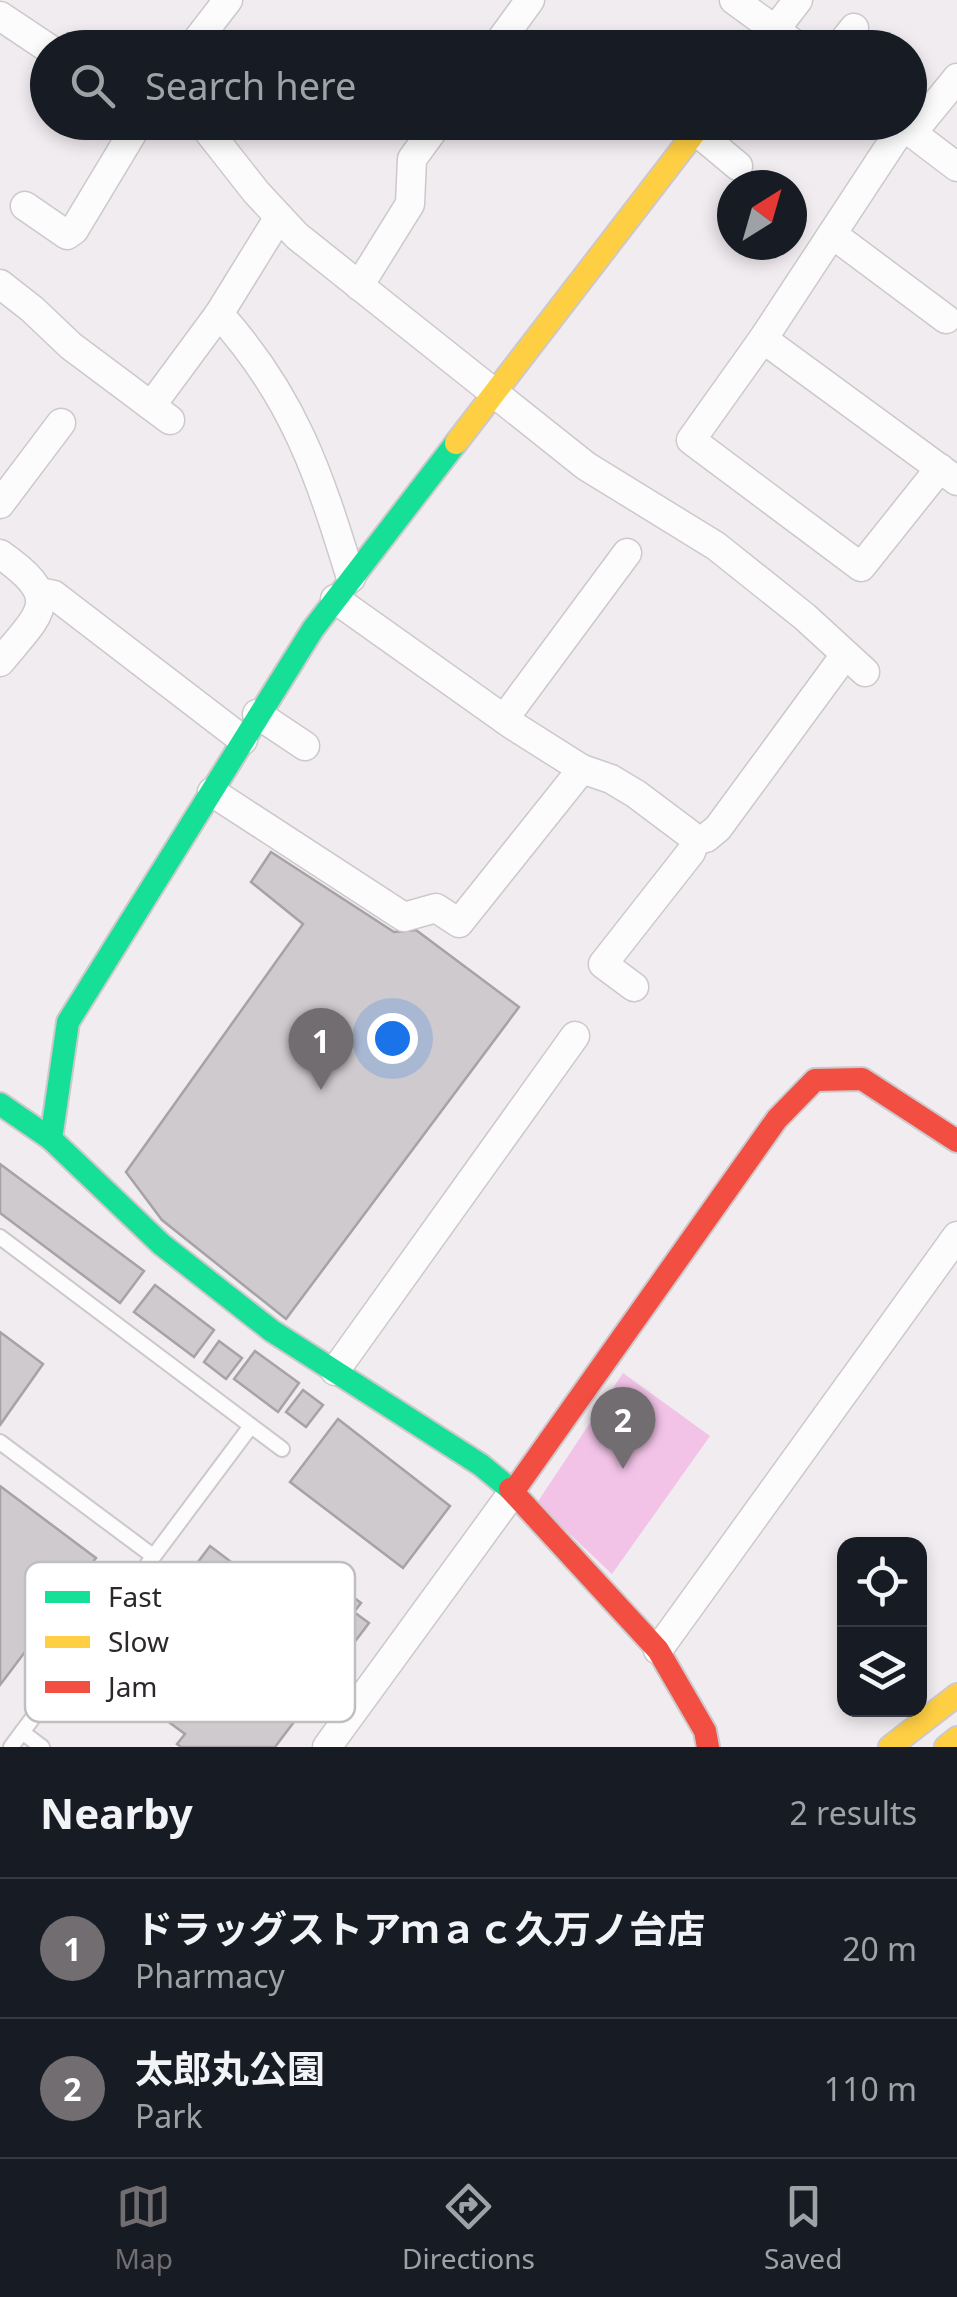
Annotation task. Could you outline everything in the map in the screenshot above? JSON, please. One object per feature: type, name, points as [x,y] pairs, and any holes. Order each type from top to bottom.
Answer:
[{"type":"street","points":[[205,30],[228,0]]},
{"type":"street","points":[[508,30],[530,0]]},
{"type":"street","points":[[734,0],[761,30]]},
{"type":"street","points":[[774,30],[798,0]]},
{"type":"street","points":[[0,16],[30,36]]},
{"type":"street","points":[[927,106],[957,78]]},
{"type":"street","points":[[25,206],[67,235],[74,230],[128,140]]},
{"type":"street","points":[[216,140],[296,236],[586,466],[716,546],[855,664],[718,828],[706,838],[696,839],[636,794],[582,768],[504,719],[343,589],[305,440],[252,351],[219,314]]},
{"type":"street","points":[[360,286],[410,204],[412,159],[426,140]]},
{"type":"street","points":[[50,1139],[68,1022],[258,714],[343,589],[689,140]]},
{"type":"street","points":[[712,140],[738,166]]},
{"type":"street","points":[[763,338],[948,475],[861,567],[691,440],[896,140]]},
{"type":"street","points":[[922,140],[957,166]]},
{"type":"street","points":[[0,284],[71,346],[160,413],[279,217]]},
{"type":"street","points":[[832,234],[946,318]]},
{"type":"street","points":[[0,504],[62,423]]},
{"type":"street","points":[[0,554],[24,570],[40,592],[42,602],[34,620],[0,662]]},
{"type":"street","points":[[504,719],[627,554]]},
{"type":"street","points":[[40,592],[54,595],[243,740]]},
{"type":"street","points":[[258,714],[305,746]]},
{"type":"street","points":[[212,792],[404,917],[436,908],[459,923],[582,768]]},
{"type":"street","points":[[634,987],[603,964],[691,852],[696,839]]},
{"type":"street","points":[[335,1371],[575,1036]]},
{"type":"street","points":[[355,1709],[777,1119],[815,1080],[862,1079],[957,1141]]},
{"type":"street","points":[[0,1104],[50,1139],[161,1244],[272,1331],[480,1465],[513,1492],[658,1650],[705,1732],[708,1747]]},
{"type":"street","points":[[658,1650],[957,1236]]},
{"type":"street","points":[[890,1747],[957,1695]]},
{"type":"street","points":[[327,1747],[345,1722]]},
{"type":"street","points":[[946,1747],[957,1738]]},
{"type":"lane","points":[[0,1237],[282,1449]]},
{"type":"lane","points":[[148,1562],[251,1426]]},
{"type":"lane","points":[[0,1442],[152,1556]]},
{"type":"lane","points":[[11,1747],[29,1722]]},
{"type":"lane","points":[[22,1732],[42,1747]]},
{"type":"shaded area","points":[[623,1373],[710,1436],[612,1574],[537,1503]]},
{"type":"building","points":[[271,852],[394,932],[416,930],[519,1007],[286,1319],[162,1220],[126,1172],[303,924],[251,882]]},
{"type":"building","points":[[0,1164],[144,1271],[120,1303],[0,1213]]},
{"type":"building","points":[[155,1285],[214,1330],[194,1357],[134,1312]]},
{"type":"building","points":[[0,1332],[43,1364],[0,1425]]},
{"type":"building","points":[[219,1341],[242,1358],[226,1379],[204,1362]]},
{"type":"building","points":[[255,1351],[299,1383],[278,1412],[234,1379]]},
{"type":"building","points":[[303,1390],[323,1405],[306,1427],[286,1412]]},
{"type":"building","points":[[338,1419],[450,1506],[403,1568],[290,1482]]},
{"type":"building","points":[[0,1486],[96,1558],[93,1562],[25,1562],[25,1652],[0,1685]]},
{"type":"building","points":[[210,1546],[231,1562],[198,1562]]},
{"type":"building","points":[[355,1613],[369,1623],[355,1641]]},
{"type":"building","points":[[294,1722],[275,1747],[181,1747],[177,1744],[185,1734],[170,1723]]},
{"type":"traffic: fast","points":[[51,1139],[68,1022],[313,629],[456,443]]},
{"type":"traffic: fast","points":[[0,1104],[51,1139],[161,1244],[272,1331],[481,1465],[510,1489]]},
{"type":"traffic: slow","points":[[456,443],[689,140]]},
{"type":"traffic: slow","points":[[890,1747],[957,1695]]},
{"type":"traffic: slow","points":[[946,1747],[957,1738]]},
{"type":"traffic: jam","points":[[513,1492],[777,1119],[815,1080],[862,1079],[957,1141]]},
{"type":"traffic: jam","points":[[510,1489],[658,1650],[705,1731],[708,1747]]},
{"type":"place","name":"ドラッグストアｍａｃ久万ノ台店","points":[[321,1090]]},
{"type":"place","name":"太郎丸公園","points":[[623,1469]]}]
